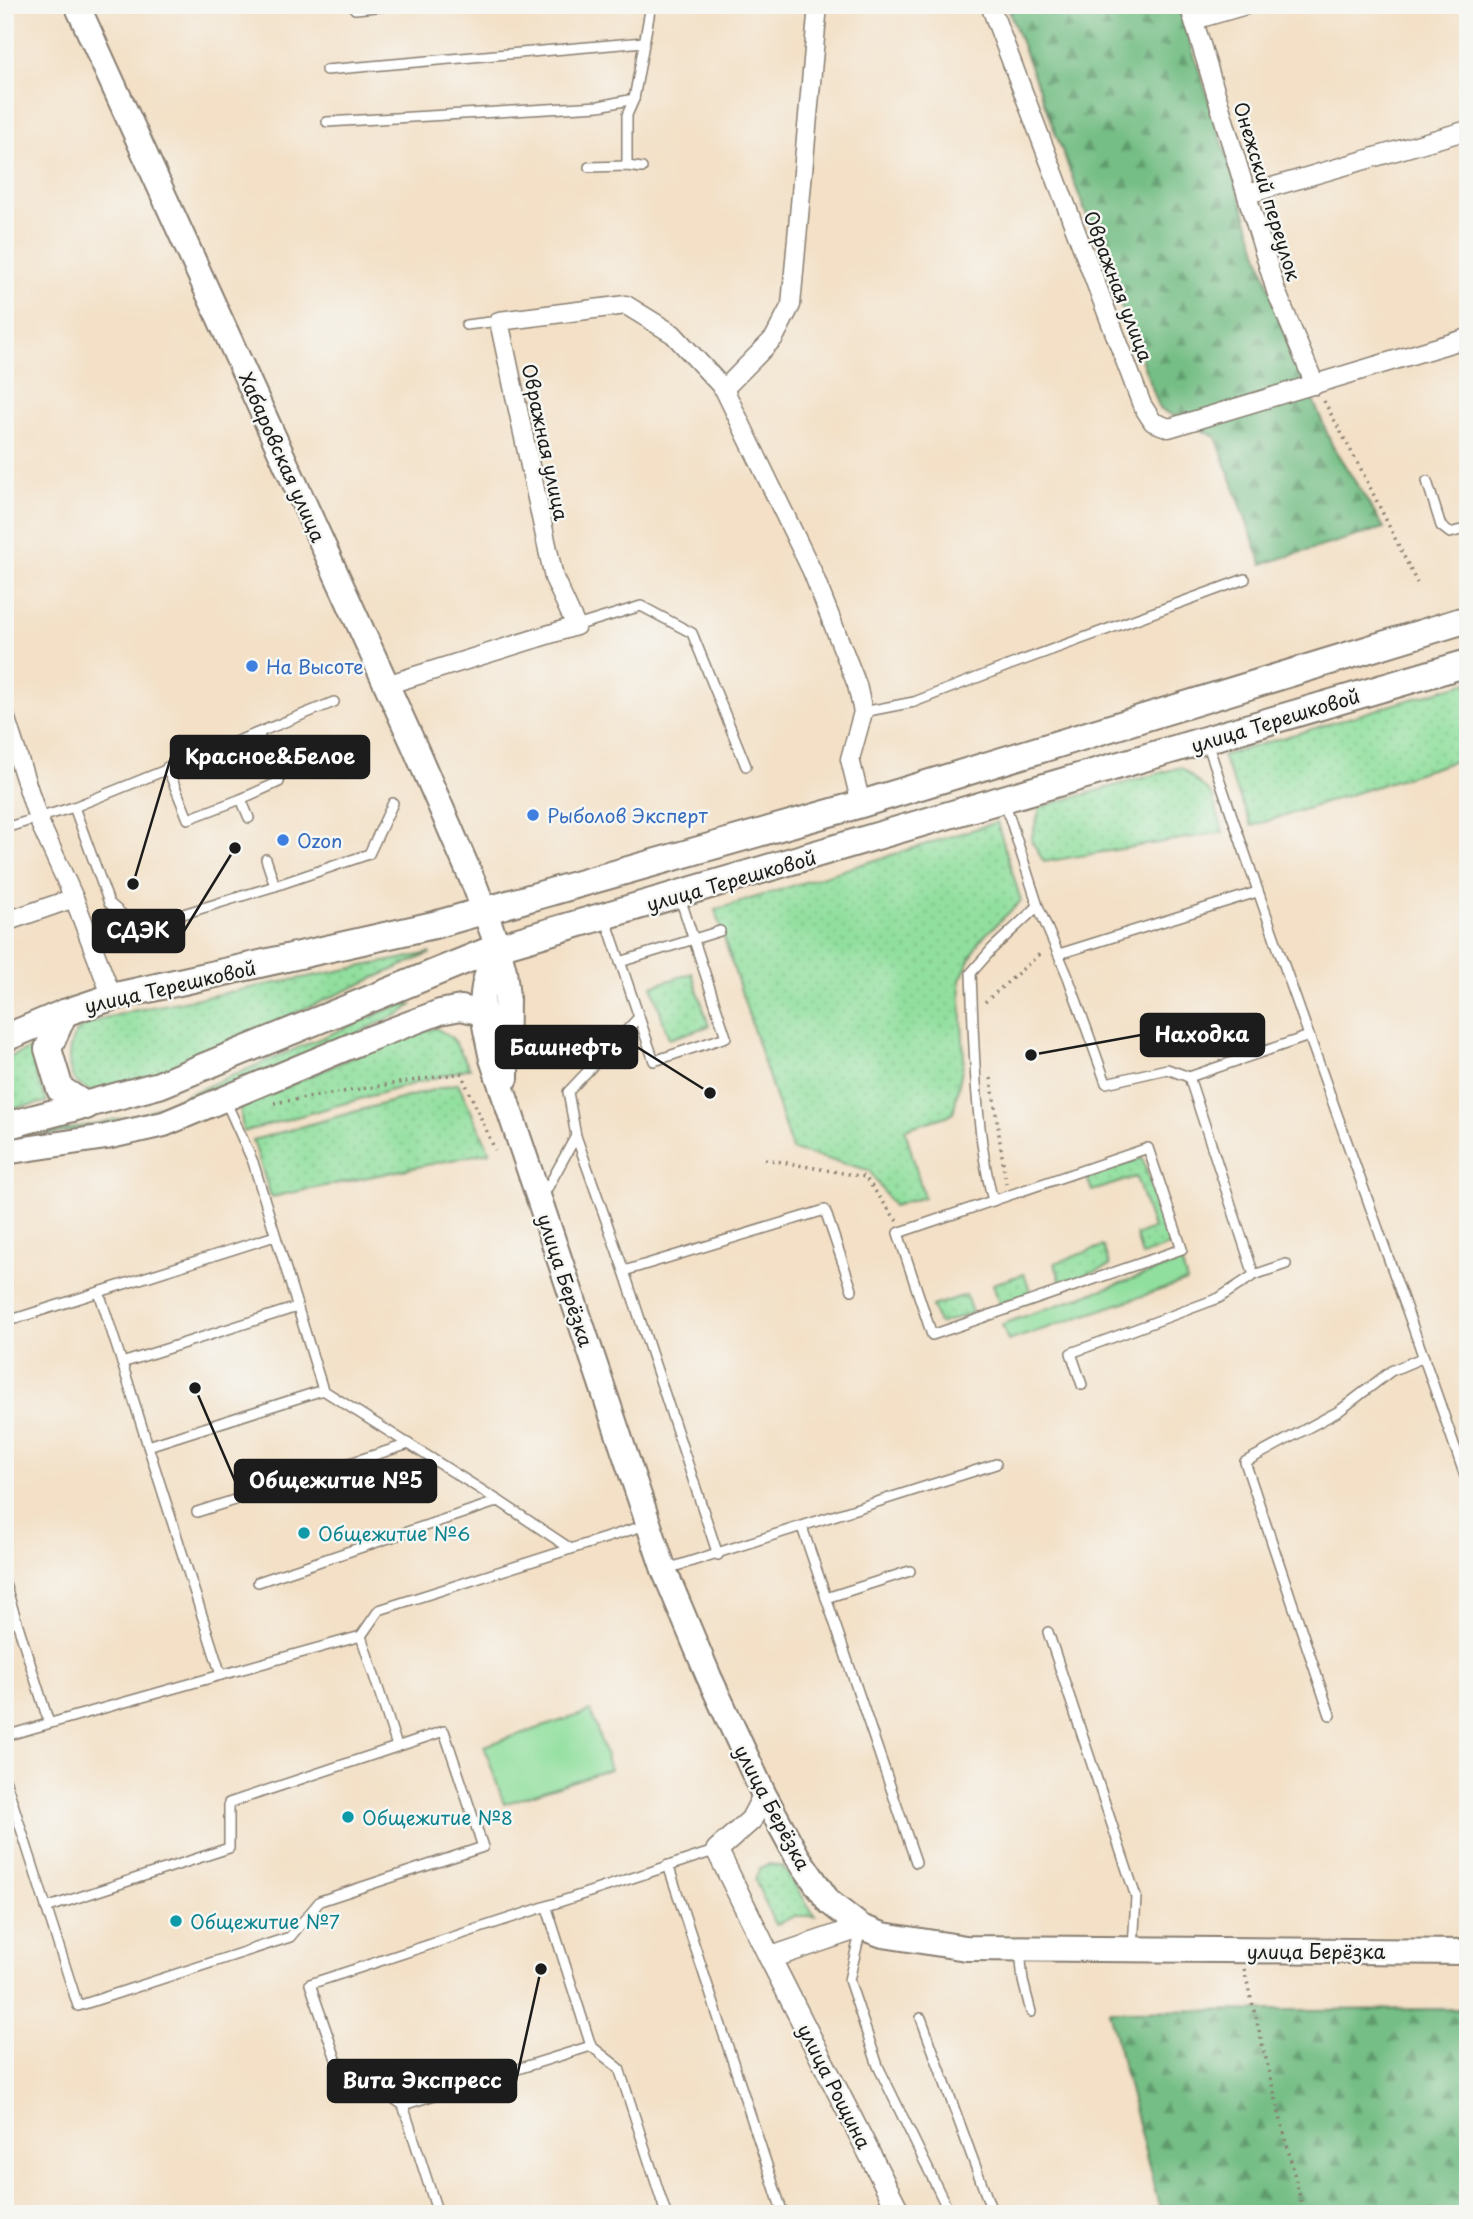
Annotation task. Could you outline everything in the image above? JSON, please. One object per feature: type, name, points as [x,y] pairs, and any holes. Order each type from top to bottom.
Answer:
[{"type":"main road","name":"Хабаровская улица","points":[[77,5],[386,685],[484,910]]},
{"type":"main road","name":"улица Терешковой","points":[[5,1038],[64,1013],[112,997],[421,928],[861,804],[1468,619]]},
{"type":"main road","name":"улица Терешковой","points":[[5,1126],[159,1085],[498,947],[1468,663]]},
{"type":"main road","name":"улица Берёзка","points":[[484,910],[498,947],[507,997],[505,1096]]},
{"type":"main road","name":"улица Берёзка","points":[[498,947],[486,972],[481,993],[482,1013],[492,1059],[647,1525],[709,1677],[764,1795],[812,1880],[829,1902],[861,1927],[883,1935],[966,1948],[1468,1952]]},
{"type":"main road","points":[[5,1152],[106,1137],[164,1124],[358,1043],[440,1012],[461,1008],[482,1013]]},
{"type":"main road","points":[[64,1013],[48,1049],[60,1089],[86,1105]]},
{"type":"street","points":[[724,389],[774,338],[792,305],[818,5]]},
{"type":"street","name":"Овражная улица","points":[[990,5],[1142,405],[1153,422],[1169,428],[1468,338]]},
{"type":"street","points":[[1191,13],[1246,5]]},
{"type":"street","name":"Онежский переулок","points":[[1191,13],[1276,291],[1315,385]]},
{"type":"street","points":[[1248,194],[1468,130]]},
{"type":"street","points":[[499,321],[626,305],[673,334],[724,389],[812,571],[857,685],[863,712],[850,759],[861,804]]},
{"type":"street","name":"Овражная улица","points":[[499,321],[554,578],[576,626]]},
{"type":"street","points":[[386,685],[576,626]]},
{"type":"street","points":[[5,716],[38,819],[74,898],[112,997]]},
{"type":"street","points":[[5,922],[74,898]]},
{"type":"street","points":[[717,1850],[751,1820],[764,1795]]},
{"type":"street","name":"улица Рощина","points":[[717,1850],[900,2214]]},
{"type":"street","points":[[770,1958],[861,1927]]},
{"type":"lane","points":[[355,9],[396,5]]},
{"type":"lane","points":[[627,166],[627,115],[635,99],[651,5]]},
{"type":"lane","points":[[326,70],[644,42]]},
{"type":"lane","points":[[327,122],[599,106],[635,99]]},
{"type":"lane","points":[[589,167],[642,168]]},
{"type":"lane","points":[[466,324],[499,321]]},
{"type":"lane","points":[[1427,481],[1441,526],[1450,533],[1467,532]]},
{"type":"lane","points":[[863,712],[914,702],[1245,579]]},
{"type":"lane","points":[[576,626],[641,606],[692,633],[746,766]]},
{"type":"lane","points":[[5,828],[74,807],[167,767],[334,702]]},
{"type":"lane","points":[[167,767],[188,819],[279,782],[258,733]]},
{"type":"lane","points":[[1207,740],[1257,892],[1468,1485]]},
{"type":"lane","points":[[241,799],[249,818]]},
{"type":"lane","points":[[1003,800],[1038,906],[1059,954],[1106,1083],[1167,1069],[1189,1077],[1309,1036]]},
{"type":"lane","points":[[74,807],[109,903],[130,921],[170,918],[369,854],[393,803]]},
{"type":"lane","points":[[265,859],[275,886]]},
{"type":"lane","points":[[1059,954],[1257,892]]},
{"type":"lane","points":[[605,916],[654,1061],[726,1037],[679,895]]},
{"type":"lane","points":[[993,1201],[988,1181],[975,1073],[971,973],[993,948],[1038,906]]},
{"type":"lane","points":[[620,962],[720,931]]},
{"type":"lane","points":[[639,1017],[568,1092],[576,1136],[624,1271],[718,1555]]},
{"type":"lane","points":[[1189,1077],[1254,1275]]},
{"type":"lane","points":[[226,1100],[253,1162],[323,1390],[571,1549]]},
{"type":"lane","points":[[540,1201],[576,1136]]},
{"type":"lane","points":[[1148,1148],[1182,1249],[932,1335],[898,1233],[1008,1196],[1148,1148]]},
{"type":"lane","points":[[624,1271],[825,1210],[852,1290]]},
{"type":"lane","points":[[5,1322],[275,1236]]},
{"type":"lane","points":[[1082,1385],[1071,1353],[1219,1298],[1254,1275],[1286,1264]]},
{"type":"lane","points":[[99,1292],[221,1675]]},
{"type":"lane","points":[[121,1363],[297,1307]]},
{"type":"lane","points":[[1330,1715],[1245,1462],[1339,1412],[1391,1371],[1424,1357]]},
{"type":"lane","points":[[148,1446],[323,1390]]},
{"type":"lane","points":[[197,1512],[409,1444]]},
{"type":"lane","points":[[664,1570],[718,1555],[996,1464]]},
{"type":"lane","points":[[258,1583],[499,1501]]},
{"type":"lane","points":[[5,1735],[360,1636],[379,1610],[647,1525]]},
{"type":"lane","points":[[802,1527],[916,1863]]},
{"type":"lane","points":[[826,1598],[911,1571]]},
{"type":"lane","points":[[5,1584],[49,1723]]},
{"type":"lane","points":[[1048,1632],[1136,1897],[1133,1950]]},
{"type":"lane","points":[[360,1636],[397,1746]]},
{"type":"lane","points":[[5,1779],[46,1908],[78,2006],[290,1937],[320,1901],[483,1847],[444,1731],[229,1803],[229,1848],[46,1908]]},
{"type":"lane","points":[[438,2214],[403,2105],[390,2096],[345,2085],[310,1984],[717,1850]]},
{"type":"lane","points":[[668,1865],[783,2214]]},
{"type":"lane","points":[[547,1908],[592,2046],[619,2068],[666,2214]]},
{"type":"lane","points":[[861,1927],[849,1980],[878,2066],[950,2214]]},
{"type":"lane","points":[[1020,1949],[1023,1980],[1031,2012]]},
{"type":"lane","points":[[921,2018],[993,2214]]},
{"type":"lane","points":[[403,2105],[592,2046]]},
{"type":"path","points":[[1315,385],[1363,472],[1417,583]]},
{"type":"path","points":[[981,1006],[1054,942]]},
{"type":"path","points":[[271,1104],[461,1073],[495,1150]]},
{"type":"path","points":[[991,1074],[1008,1196]]},
{"type":"path","points":[[765,1159],[865,1177],[904,1231]]},
{"type":"path","points":[[1240,1950],[1304,2214]]},
{"type":"green space","points":[[1007,5],[1178,5],[1281,324],[1332,445],[1384,528],[1262,564],[1216,437],[1160,409]]},
{"type":"green space","points":[[1468,682],[1468,757],[1252,826],[1222,756]]},
{"type":"green space","points":[[1181,767],[1212,795],[1223,832],[1044,862],[1031,840],[1040,807]]},
{"type":"green space","points":[[997,822],[1021,901],[979,941],[960,980],[964,1059],[953,1114],[905,1129],[924,1197],[893,1206],[869,1170],[792,1150],[715,910]]},
{"type":"green space","points":[[431,953],[153,1076],[91,1092],[73,1078],[69,1064],[72,1042],[79,1030],[96,1021],[132,1011]]},
{"type":"green space","points":[[692,973],[709,1026],[669,1039],[652,986]]},
{"type":"green space","points":[[401,1004],[412,1005],[402,1013],[187,1109],[144,1120],[5,1142],[142,1114]]},
{"type":"green space","points":[[436,1028],[453,1039],[470,1068],[243,1132],[240,1107],[407,1033]]},
{"type":"green space","points":[[32,1048],[36,1075],[47,1102],[5,1110],[5,1059]]},
{"type":"green space","points":[[458,1083],[490,1152],[271,1197],[253,1140]]},
{"type":"green space","points":[[1142,1158],[1171,1245],[1142,1256],[1136,1235],[1153,1229],[1136,1177],[1092,1191],[1087,1177]]},
{"type":"green space","points":[[1103,1246],[1110,1266],[1061,1283],[1055,1263]]},
{"type":"green space","points":[[1181,1262],[1187,1281],[1008,1341],[1002,1324]]},
{"type":"green space","points":[[1024,1274],[1031,1293],[999,1304],[993,1284]]},
{"type":"green space","points":[[966,1295],[972,1313],[939,1324],[932,1306]]},
{"type":"green space","points":[[591,1711],[610,1769],[504,1804],[484,1746]]},
{"type":"green space","points":[[769,1864],[783,1867],[815,1916],[795,1916],[775,1925],[755,1880],[760,1868]]},
{"type":"green space","points":[[1468,2009],[1468,2214],[1161,2214],[1109,2011]]},
{"type":"place","name":"На Высоте","points":[[252,666]]},
{"type":"place","name":"Рыболов Эксперт","points":[[533,815]]},
{"type":"place","name":"Ozon","points":[[283,840]]},
{"type":"place","name":"СДЭК","points":[[235,848]]},
{"type":"place","name":"Красное&Белое","points":[[133,884]]},
{"type":"place","name":"Находка","points":[[1031,1055]]},
{"type":"place","name":"Башнефть","points":[[710,1093]]},
{"type":"place","name":"Общежитие №5","points":[[195,1388]]},
{"type":"place","name":"Общежитие №6","points":[[304,1533]]},
{"type":"place","name":"Общежитие №8","points":[[348,1817]]},
{"type":"place","name":"Общежитие №7","points":[[176,1921]]},
{"type":"place","name":"Вита Экспресс","points":[[541,1969]]}]
